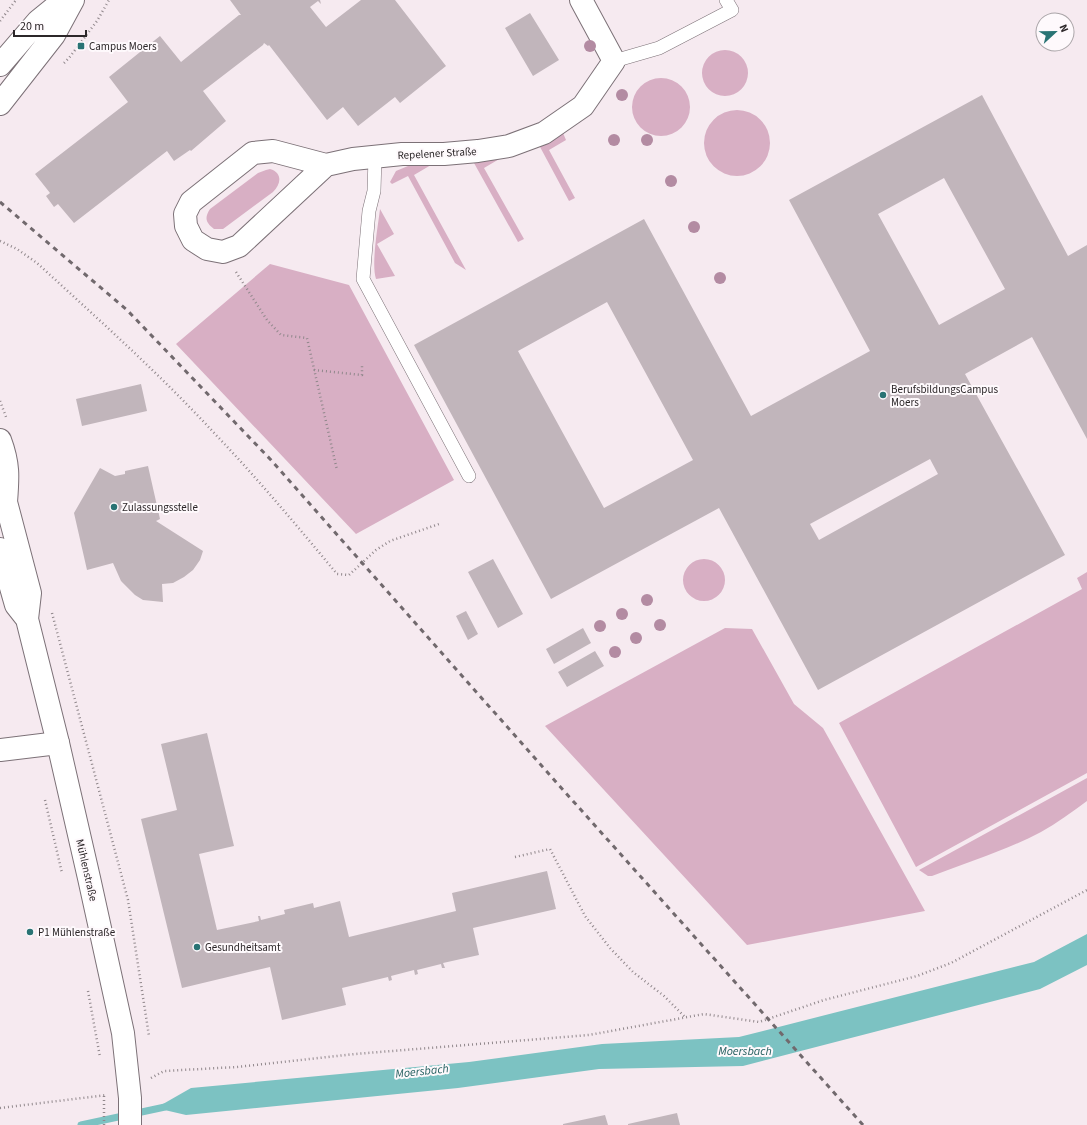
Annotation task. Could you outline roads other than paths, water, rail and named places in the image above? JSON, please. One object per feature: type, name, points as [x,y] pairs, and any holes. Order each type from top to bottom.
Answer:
[{"type":"main road","points":[[0,65],[38,22],[64,0]]},
{"type":"main road","points":[[0,104],[54,35],[73,0]]},
{"type":"main road","points":[[582,0],[614,61]]},
{"type":"main road","name":"Repelener Straße","points":[[326,165],[239,246],[223,252],[207,249],[193,240],[186,226],[185,214],[191,202],[253,153],[273,151],[326,165],[353,159],[402,154],[444,154],[509,146],[544,133],[583,106],[614,61]]},
{"type":"main road","name":"Mühlenstraße","points":[[0,440],[5,454],[8,476],[3,494],[30,593],[27,619],[58,743],[123,1033],[129,1093],[130,1125]]},
{"type":"main road","name":"Mühlenstraße","points":[[0,550],[16,605],[27,619]]},
{"type":"main road","points":[[0,750],[58,743]]},
{"type":"lane","points":[[614,61],[659,48],[732,10],[726,0]]},
{"type":"lane","points":[[375,157],[374,191],[369,211],[363,279],[469,476]]},
{"type":"water","name":"Moersbach","points":[[1087,934],[1087,965],[1040,989],[743,1066],[599,1069],[458,1088],[186,1115],[156,1108],[191,1088],[469,1062],[602,1044],[739,1037],[1034,962]]},
{"type":"waterway","name":"Moersbach","points":[[81,1125],[165,1107]]},
{"type":"railway","points":[[0,202],[127,310],[271,460],[556,782],[863,1125]]},
{"type":"place","name":"Campus Moers","points":[[81,46]]},
{"type":"place","name":"BerufsbildungsCampus Moers","points":[[883,395]]},
{"type":"place","name":"Zulassungsstelle","points":[[114,507]]},
{"type":"place","name":"P1 Mühlenstraße","points":[[30,932]]},
{"type":"place","name":"Gesundheitsamt","points":[[197,947]]}]
